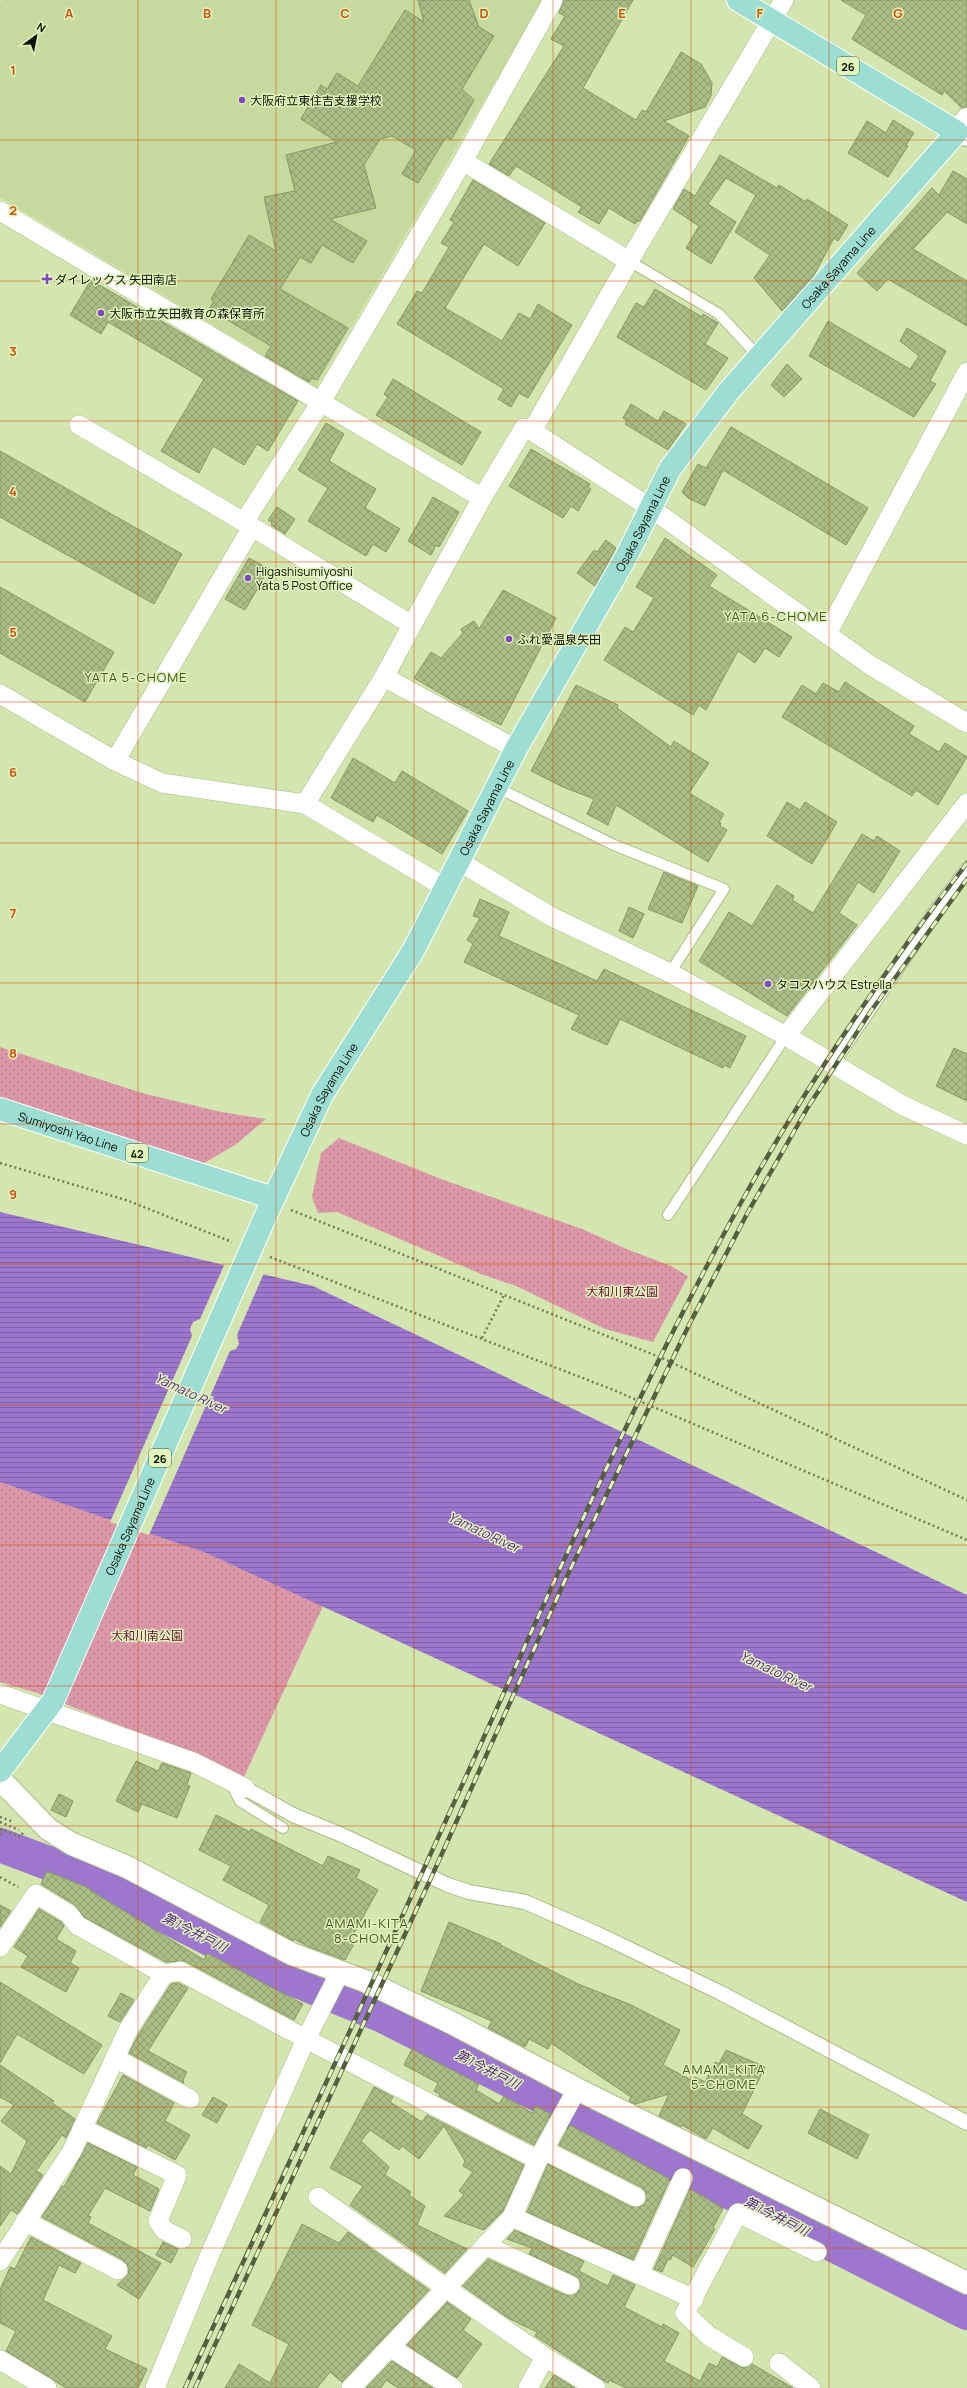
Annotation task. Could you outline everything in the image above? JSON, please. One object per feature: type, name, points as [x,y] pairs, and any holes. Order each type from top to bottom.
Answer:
[{"type":"main road","name":"Osaka Sayama Line","points":[[0,1771],[50,1706],[270,1206],[322,1095],[413,951],[460,862],[516,749],[652,509],[670,469],[700,428],[759,358],[964,129],[738,0]]},
{"type":"main road","name":"Sumiyoshi Yao Line","points":[[0,1109],[270,1206]]},
{"type":"street","points":[[115,761],[248,524],[463,161],[554,0]]},
{"type":"street","points":[[532,431],[629,261],[784,0]]},
{"type":"street","points":[[463,161],[629,261]]},
{"type":"street","points":[[0,211],[482,498]]},
{"type":"street","points":[[827,634],[967,372]]},
{"type":"street","points":[[79,425],[248,524],[412,625]]},
{"type":"street","points":[[305,804],[384,677],[482,498],[524,428],[532,431],[652,509],[870,665],[967,723]]},
{"type":"street","points":[[384,677],[516,749]]},
{"type":"street","points":[[0,694],[115,761],[162,783],[305,804],[446,888]]},
{"type":"street","points":[[786,1036],[967,803]]},
{"type":"street","points":[[460,862],[552,917],[670,973],[786,1036],[904,1106],[967,1135]]},
{"type":"street","points":[[838,1054],[938,908],[967,870]]},
{"type":"street","points":[[0,1694],[50,1706],[65,1715],[179,1757],[228,1779],[293,1815],[342,1835],[442,1883],[469,1892],[526,1902],[598,1934],[719,1992],[967,2122]]},
{"type":"street","points":[[0,1779],[48,1829],[72,1844],[127,1867],[336,1978],[365,1981],[452,2023],[574,2094],[967,2283]]},
{"type":"street","points":[[0,1947],[36,1894],[69,1914],[77,1925],[164,1974],[180,1971],[306,2040],[541,2155],[636,2197]]},
{"type":"street","points":[[0,2261],[72,2151],[128,2030],[164,1974]]},
{"type":"street","points":[[155,2388],[211,2252],[306,2040],[336,1978]]},
{"type":"street","points":[[115,2058],[190,2099]]},
{"type":"street","points":[[351,2388],[512,2217],[541,2155],[574,2094]]},
{"type":"street","points":[[82,2128],[177,2176],[158,2221],[164,2230],[182,2239]]},
{"type":"street","points":[[639,2274],[683,2178]]},
{"type":"street","points":[[318,2197],[545,2357],[596,2388]]},
{"type":"street","points":[[744,2357],[709,2336],[686,2313],[738,2213],[817,2252]]},
{"type":"street","points":[[512,2217],[694,2299]]},
{"type":"street","points":[[25,2221],[118,2270]]},
{"type":"street","points":[[485,2246],[570,2285]]},
{"type":"street","points":[[390,2347],[453,2388]]},
{"type":"street","points":[[528,2388],[545,2357]]},
{"type":"street","points":[[0,2360],[47,2388]]},
{"type":"street","points":[[779,2363],[811,2388]]},
{"type":"lane","points":[[629,261],[719,314],[759,358]]},
{"type":"lane","points":[[496,787],[614,845],[724,889],[670,973]]},
{"type":"lane","points":[[668,1216],[786,1036]]},
{"type":"lane","points":[[228,1779],[240,1801],[283,1828]]},
{"type":"path","points":[[0,1163],[126,1200],[234,1243]]},
{"type":"path","points":[[270,1206],[289,1209],[672,1362],[967,1500]]},
{"type":"path","points":[[264,1254],[611,1389],[967,1540]]},
{"type":"path","points":[[482,1338],[504,1295]]},
{"type":"path","points":[[0,1822],[23,1832],[21,1837],[1,1831]]},
{"type":"shaded area","name":"大阪府立東住吉支援学校","points":[[2,0],[543,0],[316,387],[0,197],[0,3]]},
{"type":"green space","points":[[0,1047],[142,1093],[221,1112],[266,1119],[235,1145],[199,1166],[0,1101]]},
{"type":"green space","name":"大和川東公園","points":[[339,1138],[441,1179],[582,1229],[629,1250],[671,1266],[688,1276],[653,1342],[605,1329],[516,1286],[481,1274],[337,1212],[318,1213],[312,1197],[321,1153]]},
{"type":"green space","name":"大和川南公園","points":[[0,1482],[206,1553],[323,1606],[243,1779],[198,1756],[37,1693],[0,1682]]},
{"type":"water","name":"Yamato River","points":[[0,1212],[313,1286],[967,1595],[967,1902],[206,1553],[0,1482]]},
{"type":"pier","points":[[225,1263],[264,1273],[237,1335],[239,1344],[236,1349],[230,1351],[149,1535],[110,1522],[192,1336],[190,1329],[193,1322],[200,1319]]},
{"type":"building","points":[[418,0],[469,0],[479,27],[494,36],[462,89],[474,100],[451,140],[446,137],[418,183],[402,174],[416,150],[392,136],[380,139],[364,165],[376,208],[330,219],[367,241],[353,263],[322,245],[311,263],[300,257],[280,289],[348,328],[317,380],[312,378],[309,382],[265,356],[271,346],[209,309],[214,301],[211,299],[249,235],[276,251],[264,197],[295,191],[286,155],[337,142],[301,119],[321,85],[327,89],[337,73],[358,86],[405,10],[424,22]]},
{"type":"building","points":[[564,0],[633,0],[583,88],[636,120],[642,110],[646,112],[681,52],[701,64],[712,83],[711,96],[705,107],[664,121],[689,136],[640,221],[637,221],[635,224],[609,208],[599,224],[578,212],[582,207],[516,166],[509,176],[489,164],[564,46],[551,39],[565,16],[559,13]]},
{"type":"building","points":[[841,0],[967,0],[967,107],[962,108],[944,91],[942,95],[852,39],[866,15]]},
{"type":"building","points":[[893,120],[914,133],[906,145],[908,146],[888,177],[848,153],[867,121],[886,133]]},
{"type":"building","points":[[720,155],[777,188],[779,185],[806,202],[807,199],[848,225],[838,241],[834,238],[813,277],[782,311],[754,278],[770,255],[735,232],[756,195],[726,178],[708,204],[736,222],[711,264],[686,248],[699,226],[673,209],[684,189],[695,196]]},
{"type":"building","points":[[953,171],[967,179],[967,224],[947,212],[913,249],[967,281],[967,326],[888,279],[877,291],[857,273],[932,188],[939,195]]},
{"type":"building","points":[[473,180],[545,223],[518,266],[484,244],[445,308],[502,341],[519,313],[530,319],[538,304],[572,325],[528,398],[519,393],[511,407],[498,399],[504,389],[397,324],[417,291],[422,293],[449,247],[441,243],[454,222],[450,220]]},
{"type":"building","points":[[91,280],[298,401],[268,451],[257,444],[244,465],[213,446],[199,473],[161,451],[204,379],[108,322],[101,334],[70,315]]},
{"type":"building","points":[[655,289],[702,317],[703,314],[718,323],[705,344],[728,358],[706,390],[617,337],[636,303],[644,307]]},
{"type":"building","points":[[828,321],[910,369],[919,356],[900,341],[907,328],[946,351],[930,381],[936,384],[914,417],[809,356]]},
{"type":"building","points":[[787,364],[802,379],[784,397],[771,385]]},
{"type":"building","points":[[393,379],[481,432],[462,465],[376,415],[388,397],[384,394]]},
{"type":"building","points":[[631,404],[658,421],[664,411],[686,424],[668,450],[625,424],[627,421],[623,418]]},
{"type":"building","points":[[326,423],[344,434],[329,461],[376,489],[365,508],[400,529],[386,552],[373,544],[366,556],[308,521],[328,488],[298,470]]},
{"type":"building","points":[[731,427],[868,508],[846,545],[723,470],[705,506],[688,498],[682,492],[698,464],[706,468]]},
{"type":"building","points":[[531,449],[590,484],[588,487],[591,489],[578,511],[571,506],[563,518],[509,486]]},
{"type":"building","points":[[0,451],[182,554],[154,604],[0,517]]},
{"type":"building","points":[[433,497],[459,512],[439,547],[436,545],[431,555],[408,541]]},
{"type":"building","points":[[277,507],[295,519],[285,534],[271,525],[272,523],[268,520]]},
{"type":"building","points":[[665,538],[717,575],[709,586],[792,637],[779,657],[765,648],[755,663],[738,651],[706,710],[699,705],[693,715],[604,660],[625,627],[633,632],[654,598],[636,587]]},
{"type":"building","points":[[606,540],[616,548],[595,586],[577,573],[594,550],[597,552]]},
{"type":"building","points":[[249,558],[269,569],[245,610],[225,599]]},
{"type":"building","points":[[0,587],[114,652],[85,702],[0,653]]},
{"type":"building","name":"ふれ愛温泉矢田","points":[[503,590],[556,618],[501,725],[455,702],[414,678],[431,652],[441,658],[463,633],[461,629],[474,621],[479,629]]},
{"type":"building","points":[[845,682],[914,726],[909,734],[939,752],[945,743],[967,757],[938,805],[916,790],[912,796],[782,717],[802,685],[816,694],[823,683],[839,692]]},
{"type":"building","points":[[576,685],[618,705],[617,708],[671,747],[674,741],[709,763],[689,793],[724,814],[719,822],[721,823],[720,826],[727,830],[708,862],[616,805],[608,825],[587,814],[594,799],[563,787],[531,771]]},
{"type":"building","points":[[353,758],[395,783],[402,771],[468,811],[442,854],[377,815],[373,822],[331,798]]},
{"type":"building","points":[[787,802],[800,810],[805,802],[837,822],[812,864],[767,836]]},
{"type":"building","points":[[862,834],[874,841],[877,836],[900,851],[874,893],[858,882],[839,913],[857,925],[787,1016],[699,961],[729,912],[752,926],[777,885],[794,896],[792,900],[813,913]]},
{"type":"building","points":[[664,872],[698,886],[682,923],[648,909]]},
{"type":"building","points":[[480,899],[509,912],[499,936],[597,981],[604,969],[746,1036],[730,1068],[724,1065],[723,1068],[620,1019],[607,1045],[571,1029],[579,1015],[464,962],[473,944],[467,940],[480,918],[473,916]]},
{"type":"building","points":[[629,907],[644,914],[633,938],[619,931]]},
{"type":"building","points":[[954,1048],[967,1054],[967,1101],[936,1086]]},
{"type":"building","points":[[136,1761],[158,1771],[162,1763],[191,1773],[187,1785],[190,1786],[177,1818],[142,1804],[138,1812],[116,1801]]},
{"type":"building","points":[[59,1794],[73,1801],[66,1817],[51,1810]]},
{"type":"building","points":[[216,1815],[250,1832],[251,1829],[323,1866],[328,1856],[360,1870],[356,1878],[378,1890],[350,1940],[355,1942],[345,1960],[307,1946],[294,1939],[293,1941],[260,1922],[269,1905],[223,1880],[231,1866],[199,1850]]},
{"type":"building","points":[[47,1871],[91,1889],[90,1890],[204,1960],[207,1953],[303,2004],[294,2020],[185,1961],[166,1962],[84,1917],[75,1905],[41,1884]]},
{"type":"building","points":[[0,1905],[11,1911],[0,1927]]},
{"type":"building","points":[[39,1909],[61,1922],[64,1926],[56,1939],[76,1951],[70,1963],[79,1968],[66,1992],[21,1967],[28,1956],[14,1947]]},
{"type":"building","points":[[449,1922],[501,1944],[500,1945],[578,1984],[629,2004],[680,2030],[663,2065],[693,2081],[695,2077],[705,2082],[715,2062],[719,2064],[726,2050],[765,2067],[742,2114],[762,2126],[748,2149],[713,2128],[706,2139],[682,2125],[681,2127],[659,2116],[669,2094],[635,2104],[629,2101],[631,2097],[551,2043],[548,2049],[529,2039],[525,2047],[488,2028],[492,2021],[421,1991]]},
{"type":"building","points":[[0,1982],[102,2045],[84,2074],[17,2034],[0,2063]]},
{"type":"building","points":[[178,1983],[188,1988],[148,2051],[187,2072],[183,2080],[184,2083],[129,2053],[139,2034],[171,1984]]},
{"type":"building","points":[[121,1993],[134,2000],[120,2022],[108,2016]]},
{"type":"building","points":[[412,2049],[479,2084],[476,2090],[499,2104],[504,2096],[532,2113],[536,2106],[551,2114],[534,2145],[439,2096],[440,2094],[434,2091],[438,2083],[404,2065]]},
{"type":"building","points":[[0,2065],[54,2101],[52,2103],[75,2119],[66,2138],[62,2135],[36,2171],[43,2175],[19,2212],[17,2214],[11,2210],[0,2226],[0,2166],[11,2174],[27,2141],[1,2121],[14,2105],[0,2097]]},
{"type":"building","points":[[123,2075],[174,2103],[165,2121],[190,2135],[175,2160],[148,2145],[146,2148],[97,2123]]},
{"type":"building","points":[[374,2087],[393,2097],[390,2102],[422,2122],[427,2115],[524,2165],[503,2211],[484,2230],[444,2216],[464,2195],[459,2191],[473,2172],[463,2166],[465,2161],[444,2126],[419,2159],[402,2146],[399,2150],[370,2130],[361,2141],[389,2167],[385,2175],[411,2192],[409,2195],[425,2206],[417,2225],[467,2249],[445,2273],[350,2205],[363,2186],[330,2168]]},
{"type":"building","points":[[213,2097],[227,2105],[217,2123],[202,2115]]},
{"type":"building","points":[[820,2109],[869,2135],[857,2159],[808,2133]]},
{"type":"building","points":[[570,2125],[670,2179],[633,2260],[527,2212],[548,2164],[631,2207],[642,2206],[646,2202],[645,2191],[641,2187],[559,2145]]},
{"type":"building","points":[[88,2143],[137,2167],[133,2175],[159,2189],[150,2211],[105,2188],[88,2216],[91,2217],[88,2223],[161,2263],[139,2299],[117,2285],[128,2275],[129,2269],[123,2260],[42,2217],[62,2186],[64,2187]]},
{"type":"building","points":[[690,2189],[723,2208],[713,2228],[715,2229],[693,2267],[673,2255],[670,2260],[668,2259],[662,2272],[654,2269]]},
{"type":"building","points":[[302,2224],[339,2243],[348,2232],[429,2290],[342,2382],[330,2372],[317,2388],[225,2388],[239,2364],[270,2383],[289,2344],[252,2325]]},
{"type":"building","points":[[515,2230],[584,2261],[579,2271],[608,2286],[613,2275],[635,2285],[624,2307],[662,2327],[663,2324],[679,2333],[664,2361],[700,2381],[709,2363],[717,2367],[722,2357],[743,2368],[752,2364],[793,2388],[626,2388],[609,2380],[608,2383],[604,2381],[535,2336],[537,2332],[508,2318],[463,2286],[488,2259],[565,2295],[577,2294],[581,2284],[579,2278],[529,2254],[532,2248],[507,2239]]},
{"type":"building","points":[[31,2237],[81,2263],[75,2273],[59,2265],[43,2300],[112,2336],[105,2349],[147,2369],[138,2388],[66,2388],[6,2351],[16,2331],[0,2323],[0,2290],[10,2267],[15,2269]]},
{"type":"building","points":[[163,2242],[178,2249],[171,2263],[156,2255]]},
{"type":"building","points":[[447,2302],[471,2319],[463,2330],[482,2344],[457,2378],[407,2345]]},
{"type":"building","points":[[392,2361],[433,2388],[398,2388],[386,2380],[381,2388],[366,2388]]},
{"type":"building","points":[[554,2375],[575,2388],[545,2388]]},
{"type":"waterway","name":"第1今井戸川","points":[[0,1845],[101,1883],[268,1969],[383,2016],[967,2313]]},
{"type":"railway","points":[[185,2388],[575,1536],[637,1404],[703,1273],[738,1208],[790,1118],[818,1074],[875,988],[967,863]]},
{"type":"railway","points":[[195,2388],[431,1878],[567,1576],[690,1323],[748,1212],[808,1107],[871,1011],[967,879]]},
{"type":"place","name":"大阪府立東住吉支援学校","points":[[242,100]]},
{"type":"place","name":"ダイレックス 矢田南店","points":[[47,279]]},
{"type":"place","name":"大阪市立矢田教育の森保育所","points":[[101,313]]},
{"type":"place","name":"Higashisumiyoshi Yata 5 Post Office","points":[[248,578]]},
{"type":"place","name":"ふれ愛温泉矢田","points":[[509,639]]},
{"type":"place","name":"タコスハウス Estrella","points":[[768,984]]},
{"type":"district","name":"YATA 6-CHOME","points":[[776,616]]},
{"type":"district","name":"YATA 5-CHOME","points":[[136,677]]},
{"type":"district","name":"AMAMI-KITA 8-CHOME","points":[[367,1930]]},
{"type":"district","name":"AMAMI-KITA 5-CHOME","points":[[724,2076]]}]
